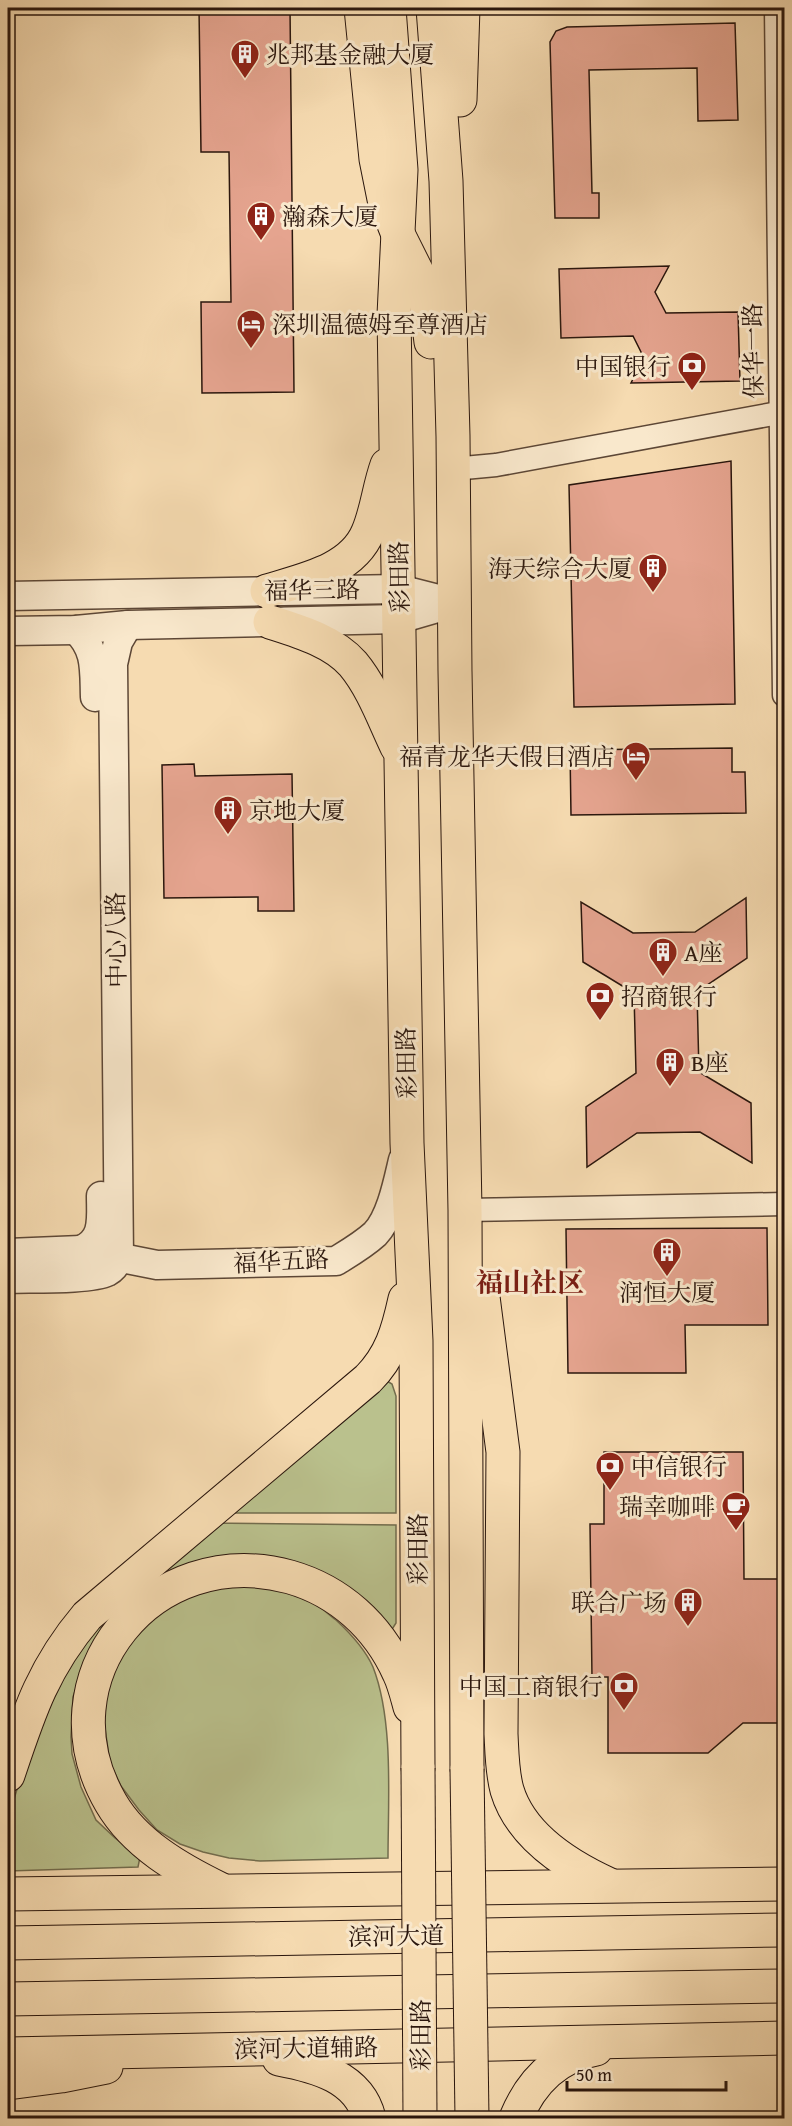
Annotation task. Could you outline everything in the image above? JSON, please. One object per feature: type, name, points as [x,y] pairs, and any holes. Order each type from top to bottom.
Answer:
[{"type":"main road","points":[[345,8],[356,152],[394,315]]},
{"type":"main road","points":[[361,8],[376,159],[384,199],[397,232],[424,286],[429,308],[434,372],[440,402],[453,436]]},
{"type":"main road","name":"彩田路","points":[[389,8],[400,170],[394,315],[407,1143],[416,1341],[420,2118]]},
{"type":"main road","name":"彩田路","points":[[433,8],[446,181],[453,436],[465,1210],[467,1769],[472,2118]]},
{"type":"main road","points":[[446,181],[460,103],[463,8]]},
{"type":"main road","points":[[397,441],[382,478],[368,533],[359,546],[332,569],[269,606],[311,636],[332,647],[352,663],[367,684],[401,754]]},
{"type":"main road","points":[[465,1210],[482,1293],[503,1452],[501,1734],[507,1791],[519,1815],[539,1840],[560,1859],[585,1874],[614,1887]]},
{"type":"main road","points":[[8,1775],[30,1708],[43,1679],[58,1654],[87,1616],[381,1366],[394,1341],[412,1265]]},
{"type":"main road","points":[[225,1891],[190,1874],[154,1850],[132,1830],[111,1804],[97,1775],[90,1745],[88,1713],[93,1687],[103,1657],[122,1627],[140,1608],[169,1588],[202,1575],[238,1569],[272,1572],[309,1583],[342,1600],[364,1621],[383,1645],[399,1673],[418,1729]]},
{"type":"main road","points":[[8,1894],[784,1884]]},
{"type":"main road","name":"滨河大道","points":[[8,1943],[784,1930]]},
{"type":"main road","points":[[8,1999],[784,1986]]},
{"type":"main road","name":"滨河大道辅路","points":[[8,2054],[784,2038]]},
{"type":"main road","points":[[516,2118],[536,2083],[563,2060],[585,2051],[657,2041]]},
{"type":"main road","points":[[237,2049],[302,2063],[323,2070],[351,2087],[362,2100],[369,2118]]},
{"type":"main road","points":[[8,2083],[100,2068],[158,2051]]},
{"type":"street","name":"保华一路","points":[[776,8],[783,413],[784,695]]},
{"type":"street","points":[[453,469],[496,465],[783,413]]},
{"type":"street","name":"福华三路","points":[[8,596],[269,606],[454,603]]},
{"type":"street","name":"福华三路","points":[[8,631],[76,630],[269,606]]},
{"type":"street","name":"中心八路","points":[[119,1258],[113,664],[118,642],[128,625]]},
{"type":"street","name":"中心八路","points":[[76,630],[91,648],[94,663],[101,1223],[92,1245],[81,1250]]},
{"type":"street","name":"福华五路","points":[[8,1253],[81,1250],[157,1265],[336,1261],[358,1248],[377,1232],[397,1187],[407,1143]]},
{"type":"street","points":[[465,1210],[784,1204]]},
{"type":"street","points":[[8,1279],[104,1274],[114,1268],[119,1258]]},
{"type":"green space","points":[[387,1381],[392,1384],[396,1396],[396,1513],[214,1513]]},
{"type":"green space","points":[[204,1523],[396,1525],[396,1623],[391,1631],[299,1563],[257,1555],[214,1558],[190,1564],[85,1661],[73,1697],[72,1754],[81,1787],[96,1820],[140,1857],[138,1867],[8,1871],[8,1812],[41,1713],[77,1645]]},
{"type":"green space","points":[[254,1581],[298,1595],[318,1605],[352,1636],[373,1667],[380,1688],[387,1736],[388,1858],[260,1861],[229,1858],[203,1852],[180,1844],[157,1830],[121,1786],[110,1763],[104,1721],[106,1696],[124,1650],[173,1597]]},
{"type":"building","points":[[199,8],[290,8],[294,392],[202,393],[201,302],[231,302],[229,152],[201,152]]},
{"type":"building","points":[[735,23],[738,120],[698,121],[697,68],[589,70],[592,193],[599,193],[599,218],[555,218],[550,42],[556,31],[567,27]]},
{"type":"building","points":[[669,266],[655,292],[666,313],[738,312],[740,381],[631,383],[644,358],[633,336],[561,338],[559,269]]},
{"type":"building","name":"海天综合大厦","points":[[731,461],[735,704],[574,707],[569,485]]},
{"type":"building","name":"福青龙华天假日酒店","points":[[732,748],[732,772],[745,772],[746,813],[571,815],[570,750]]},
{"type":"building","name":"京地大厦","points":[[194,764],[195,776],[292,774],[294,911],[258,911],[258,897],[164,898],[162,765]]},
{"type":"building","points":[[746,898],[747,958],[697,992],[699,1072],[751,1103],[752,1163],[700,1132],[637,1133],[587,1167],[586,1107],[636,1073],[634,993],[583,962],[581,902],[633,933],[695,932]]},
{"type":"building","name":"润恒大厦","points":[[767,1228],[768,1325],[685,1325],[686,1373],[568,1373],[566,1229]]},
{"type":"building","name":"联合广场","points":[[604,1452],[743,1452],[744,1579],[784,1579],[784,1723],[743,1723],[708,1753],[608,1753],[608,1677],[592,1677],[590,1524],[604,1524]]},
{"type":"place","name":"兆邦基金融大厦","points":[[245,80]]},
{"type":"place","name":"瀚森大厦","points":[[261,242]]},
{"type":"place","name":"深圳温德姆至尊酒店","points":[[251,350]]},
{"type":"place","name":"中国银行","points":[[692,392]]},
{"type":"place","name":"海天综合大厦","points":[[653,594]]},
{"type":"place","name":"福青龙华天假日酒店","points":[[636,782]]},
{"type":"place","name":"京地大厦","points":[[228,836]]},
{"type":"place","name":"A座","points":[[663,978]]},
{"type":"place","name":"招商银行","points":[[600,1022]]},
{"type":"place","name":"B座","points":[[670,1088]]},
{"type":"place","name":"润恒大厦","points":[[667,1278]]},
{"type":"place","name":"中信银行","points":[[610,1492]]},
{"type":"place","name":"瑞幸咖啡","points":[[736,1532]]},
{"type":"place","name":"联合广场","points":[[688,1628]]},
{"type":"place","name":"中国工商银行","points":[[624,1712]]},
{"type":"district","name":"福山社区","points":[[530,1282]]}]
